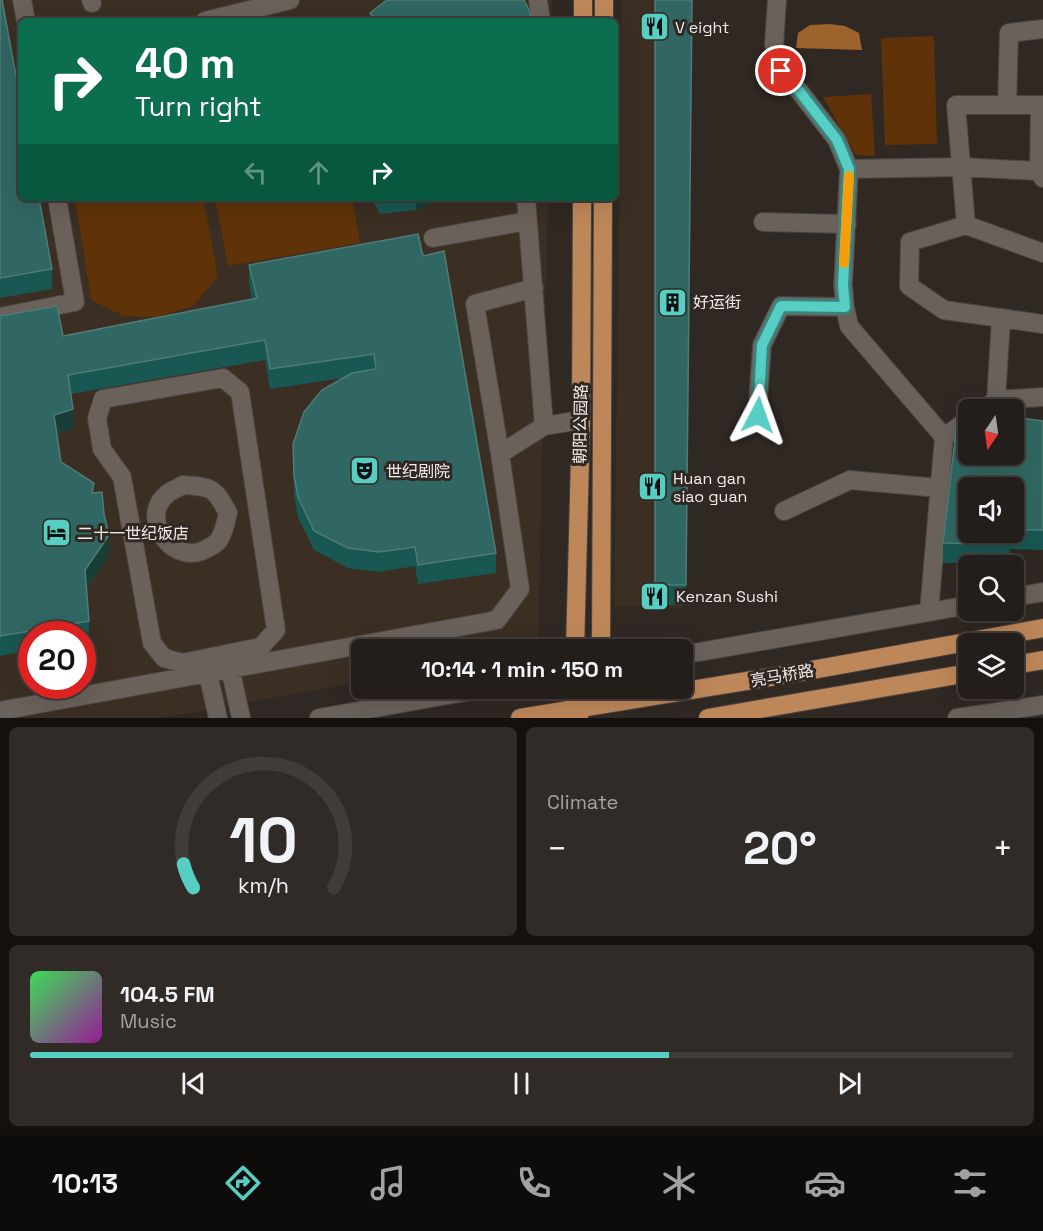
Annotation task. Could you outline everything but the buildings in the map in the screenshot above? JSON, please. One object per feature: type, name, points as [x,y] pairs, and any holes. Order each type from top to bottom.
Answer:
[{"type":"main road","points":[[583,0],[583,18]]},
{"type":"main road","points":[[604,0],[604,18]]},
{"type":"main road","name":"朝阳公园路","points":[[575,639],[581,420],[582,201]]},
{"type":"main road","name":"朝阳公园路","points":[[601,639],[603,201]]},
{"type":"main road","name":"亮马桥路","points":[[520,718],[576,714],[599,704],[813,670],[1043,628]]},
{"type":"main road","points":[[1024,663],[1043,660]]},
{"type":"main road","name":"亮马桥路","points":[[708,718],[958,675]]},
{"type":"main road","points":[[575,699],[576,714]]},
{"type":"street","points":[[22,0],[25,18]]},
{"type":"street","points":[[218,18],[290,0]]},
{"type":"street","points":[[538,0],[541,18]]},
{"type":"street","points":[[777,0],[774,44],[781,71],[837,140],[849,169],[843,285],[849,327],[944,437],[929,612]]},
{"type":"street","points":[[1007,105],[1009,33],[1043,29]]},
{"type":"street","points":[[849,169],[961,167],[1041,175],[1042,105],[956,105],[961,167],[966,225]]},
{"type":"street","points":[[0,317],[75,302],[58,201]]},
{"type":"street","points":[[526,201],[544,426]]},
{"type":"street","points":[[433,238],[527,221]]},
{"type":"street","points":[[763,222],[847,224]]},
{"type":"street","points":[[1043,253],[966,225],[910,242],[909,286],[944,310],[1043,324]]},
{"type":"street","points":[[0,711],[497,620],[520,589],[475,304],[534,288]]},
{"type":"street","points":[[758,415],[762,345],[781,306],[845,307]]},
{"type":"street","points":[[990,399],[1001,318]]},
{"type":"street","points":[[223,378],[240,392],[276,630],[261,647],[194,661],[182,663],[164,658],[152,643],[122,477],[102,449],[97,418],[103,399],[223,378]]},
{"type":"street","points":[[1024,400],[1043,397]]},
{"type":"street","points":[[500,454],[544,426],[581,420]]},
{"type":"street","points":[[944,437],[958,427]]},
{"type":"street","points":[[784,511],[850,480],[939,488]]},
{"type":"street","points":[[1024,595],[1043,592]]},
{"type":"street","points":[[693,653],[958,607]]},
{"type":"street","points":[[230,668],[247,650]]},
{"type":"street","points":[[194,661],[208,674],[218,718]]},
{"type":"street","points":[[230,668],[241,718]]},
{"type":"street","points":[[318,718],[425,699]]},
{"type":"street","points":[[957,718],[1043,705]]},
{"type":"shaded area","points":[[0,0],[552,0],[552,18],[18,18],[18,201],[548,201],[538,639],[351,639],[351,684],[161,718],[0,718]]},
{"type":"shaded area","name":"好运街","points":[[622,0],[690,0],[683,609],[614,606]]},
{"type":"shaded area","points":[[810,25],[845,26],[859,33],[862,50],[796,48],[798,33]]},
{"type":"shaded area","points":[[934,36],[937,144],[885,145],[881,38]]},
{"type":"shaded area","points":[[871,94],[875,156],[856,155],[823,97]]},
{"type":"shaded area","points":[[75,201],[204,201],[218,276],[193,306],[157,317],[124,316],[91,300]]},
{"type":"shaded area","points":[[216,201],[353,201],[360,243],[228,266]]},
{"type":"slow traffic","points":[[844,263],[849,176]]},
{"type":"place","name":"V eight","points":[[654,27]]},
{"type":"place","name":"好运街","points":[[672,302]]},
{"type":"place","name":"世纪剧院","points":[[365,471]]},
{"type":"place","name":"Huan gan siao guan","points":[[652,487]]},
{"type":"place","name":"二十一世纪饭店","points":[[56,533]]},
{"type":"place","name":"Kenzan Sushi","points":[[655,596]]},
{"type":"route","points":[[758,415],[762,345],[781,306],[845,307],[843,285],[849,169],[837,140],[781,71]]}]
